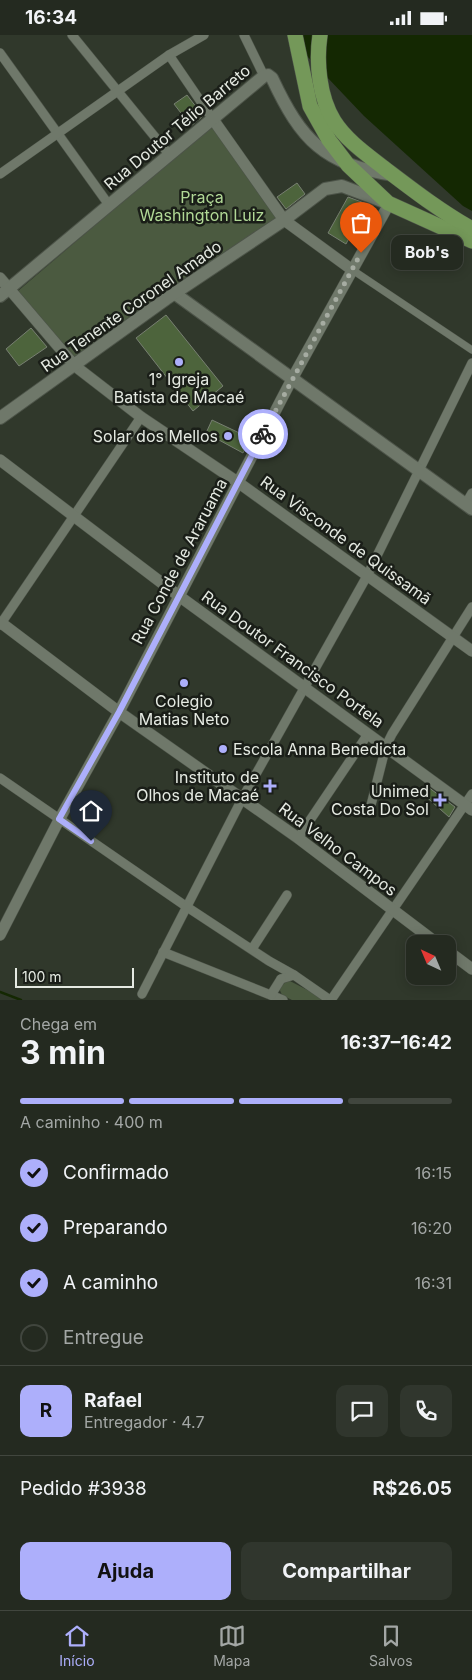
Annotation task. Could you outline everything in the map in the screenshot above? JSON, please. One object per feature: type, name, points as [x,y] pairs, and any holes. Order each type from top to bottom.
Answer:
[{"type":"highway","points":[[295,35],[306,94],[345,135],[413,192],[472,229]]},
{"type":"highway","points":[[320,35],[319,65],[323,110],[348,165],[393,206],[472,241]]},
{"type":"highway","points":[[393,206],[410,204],[413,192]]},
{"type":"main road","name":"Rua Doutor Télio Barreto","points":[[4,293],[168,153],[264,75],[272,78],[289,112],[318,148],[336,160],[348,165],[394,175]]},
{"type":"main road","name":"Rua Tenente Coronel Amado","points":[[0,418],[75,366],[174,293],[284,220],[325,189],[342,186],[393,206]]},
{"type":"main road","points":[[174,293],[418,470],[470,502]]},
{"type":"street","points":[[72,35],[168,153]]},
{"type":"street","points":[[0,173],[169,55],[204,35]]},
{"type":"street","points":[[244,35],[264,75]]},
{"type":"street","points":[[0,53],[109,205]]},
{"type":"street","points":[[169,55],[284,220],[351,269],[472,350]]},
{"type":"street","name":"Rua Conde de Araruama","points":[[0,935],[4,921],[119,712],[178,596],[351,269],[393,206]]},
{"type":"street","name":"Rua Visconde de Quissamã","points":[[0,278],[4,293],[75,366],[141,417],[239,483],[472,651]]},
{"type":"street","points":[[142,994],[242,799],[367,576],[472,363]]},
{"type":"street","points":[[1,623],[141,417]]},
{"type":"street","name":"Rua Doutor Francisco Portela","points":[[0,460],[178,596],[305,687],[368,735],[386,746],[468,808]]},
{"type":"street","points":[[370,809],[386,746],[472,607]]},
{"type":"street","name":"Rua Velho Campos","points":[[1,623],[119,712],[298,838],[425,935]]},
{"type":"street","points":[[298,838],[368,735]]},
{"type":"street","points":[[0,777],[187,907],[330,1000],[392,911],[468,808],[472,794]]},
{"type":"street","points":[[252,949],[286,895]]},
{"type":"street","points":[[163,952],[283,1000]]},
{"type":"street","points":[[456,957],[472,969]]},
{"type":"street","points":[[268,961],[281,979]]},
{"type":"street","points":[[271,995],[281,979],[294,975]]},
{"type":"green space","name":"Praça Washington Luiz","points":[[211,126],[282,219],[76,359],[18,291]]},
{"type":"green space","points":[[288,980],[321,997],[322,1000],[292,1000],[282,995],[279,988]]},
{"type":"shaded area","points":[[287,35],[472,35],[472,211],[463,206],[364,116]]},
{"type":"building","points":[[187,95],[203,116],[191,126],[174,104]]},
{"type":"building","points":[[297,183],[305,194],[286,209],[277,197]]},
{"type":"building","points":[[348,197],[367,204],[346,244],[328,233]]},
{"type":"building","name":"1° Igreja Batista de Macaé","points":[[166,315],[223,386],[193,411],[136,338]]},
{"type":"building","points":[[31,328],[47,347],[19,366],[6,349]]},
{"type":"building","name":"Solar dos Mellos","points":[[212,420],[250,438],[243,453],[206,433]]},
{"type":"building","name":"Unimed Costa Do Sol","points":[[428,787],[455,807],[449,817],[423,794]]},
{"type":"waterway","points":[[0,992],[21,1000]]},
{"type":"way so far","points":[[263,434],[361,253]]},
{"type":"place","name":"Bob's","points":[[361,253]]},
{"type":"place","name":"1° Igreja Batista de Macaé","points":[[179,362]]},
{"type":"place","name":"Solar dos Mellos","points":[[228,436]]},
{"type":"place","name":"Colegio Matias Neto","points":[[184,683]]},
{"type":"place","name":"Escola Anna Benedicta","points":[[223,749]]},
{"type":"place","name":"Instituto de Olhos de Macaé","points":[[270,786]]},
{"type":"place","name":"Unimed Costa Do Sol","points":[[440,800]]},
{"type":"route","points":[[91,841],[59,819],[119,712],[263,434]]}]
